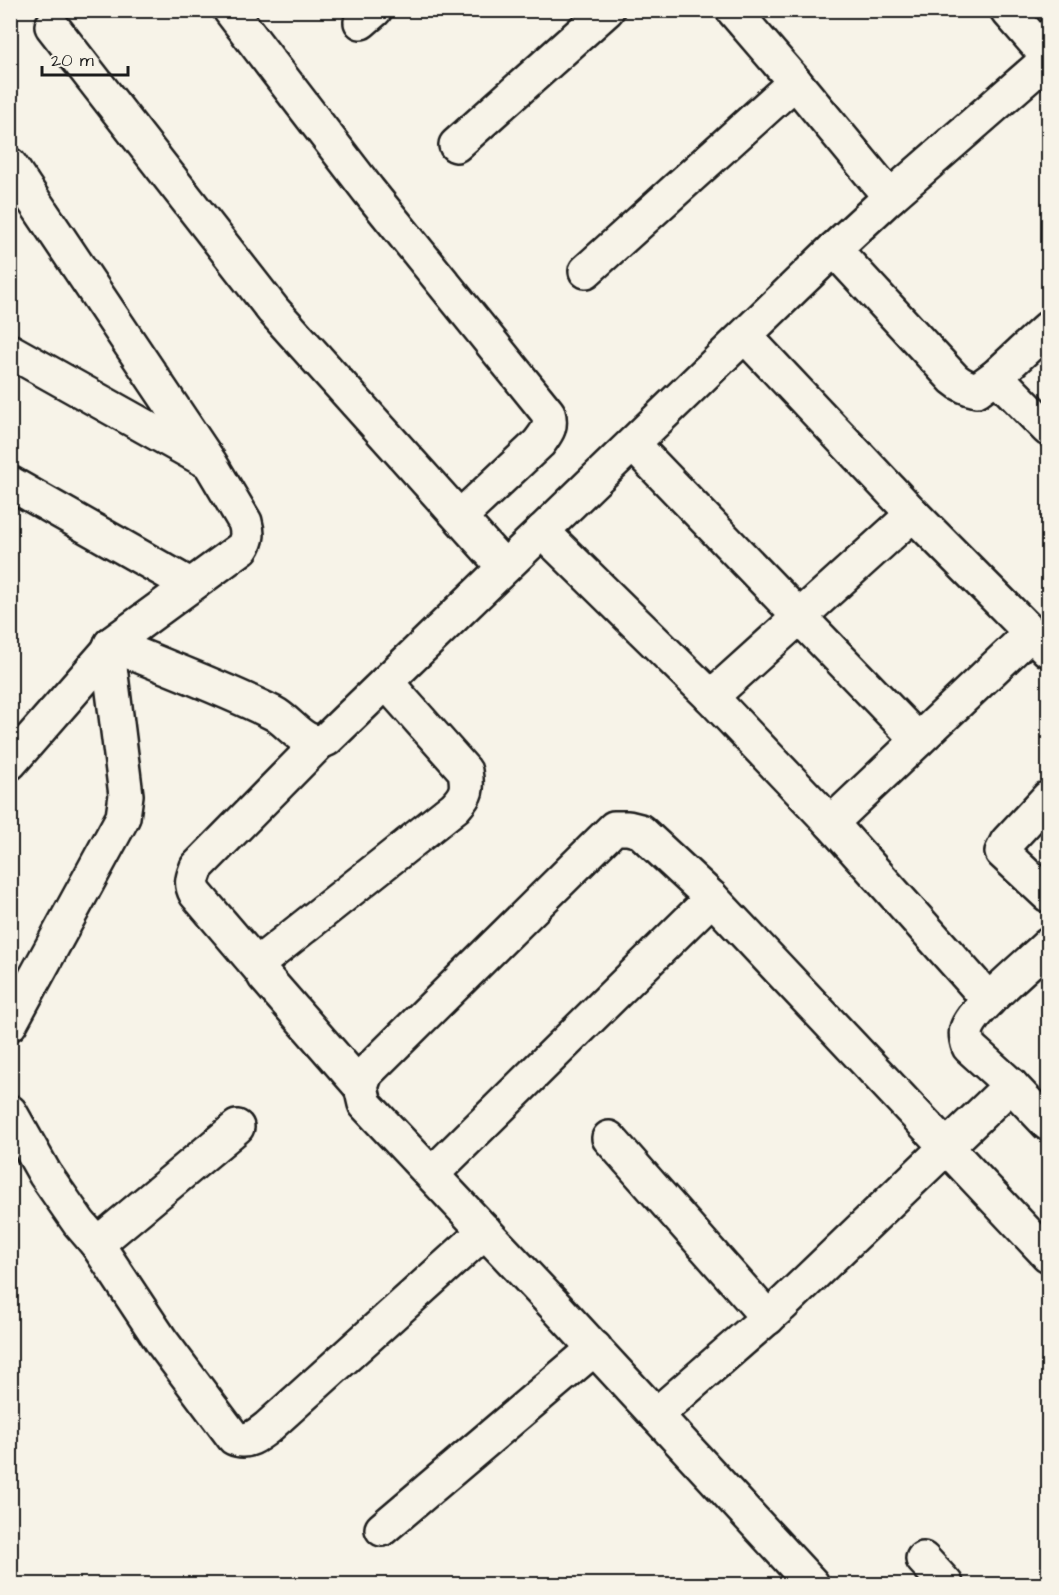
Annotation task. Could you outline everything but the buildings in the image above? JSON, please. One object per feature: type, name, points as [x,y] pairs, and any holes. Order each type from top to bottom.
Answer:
[{"type":"street","points":[[230,10],[368,190],[548,413],[550,422],[548,430],[539,443],[460,517]]},
{"type":"street","points":[[456,145],[607,10]]},
{"type":"street","points":[[733,10],[890,197]]},
{"type":"street","points":[[812,1584],[595,1348],[365,1104],[361,1087],[265,977],[191,885],[197,867],[320,742],[327,739],[834,249],[1048,58],[1007,10]]},
{"type":"street","points":[[52,26],[273,310],[504,567]]},
{"type":"street","points":[[586,271],[795,82]]},
{"type":"street","points":[[10,763],[110,647],[242,548],[247,540],[248,532],[210,463],[11,165]]},
{"type":"street","points":[[834,249],[962,386],[977,390],[996,376],[1048,328]]},
{"type":"street","points":[[745,336],[913,514],[1040,641],[918,740],[831,823]]},
{"type":"street","points":[[10,351],[210,463]]},
{"type":"street","points":[[996,376],[1048,429]]},
{"type":"street","points":[[633,444],[918,740]]},
{"type":"street","points":[[10,483],[190,585]]},
{"type":"street","points":[[711,698],[913,514]]},
{"type":"street","points":[[542,531],[711,698],[831,823],[989,1000]]},
{"type":"street","points":[[110,647],[275,714],[304,738],[311,742],[320,742]]},
{"type":"street","points":[[10,1024],[123,817],[126,795],[110,647]]},
{"type":"street","points":[[261,970],[265,958],[455,807],[465,796],[467,784],[465,771],[386,682]]},
{"type":"street","points":[[1048,798],[1007,842],[1002,852],[1048,895]]},
{"type":"street","points":[[361,1087],[366,1073],[614,828],[628,828],[640,831],[712,898],[1048,1255]]},
{"type":"street","points":[[432,1174],[712,898]]},
{"type":"street","points":[[1048,945],[976,1013],[966,1029],[969,1047],[1011,1085],[1048,1124]]},
{"type":"street","points":[[656,1414],[768,1318],[1011,1085]]},
{"type":"street","points":[[10,1112],[45,1174],[79,1223],[97,1244],[124,1288],[162,1342],[234,1438],[243,1440],[256,1436],[485,1231]]},
{"type":"street","points":[[97,1244],[237,1127]]},
{"type":"street","points":[[609,1138],[768,1318]]},
{"type":"street","points":[[382,1529],[595,1348]]},
{"type":"street","points":[[923,1559],[946,1584]]}]
